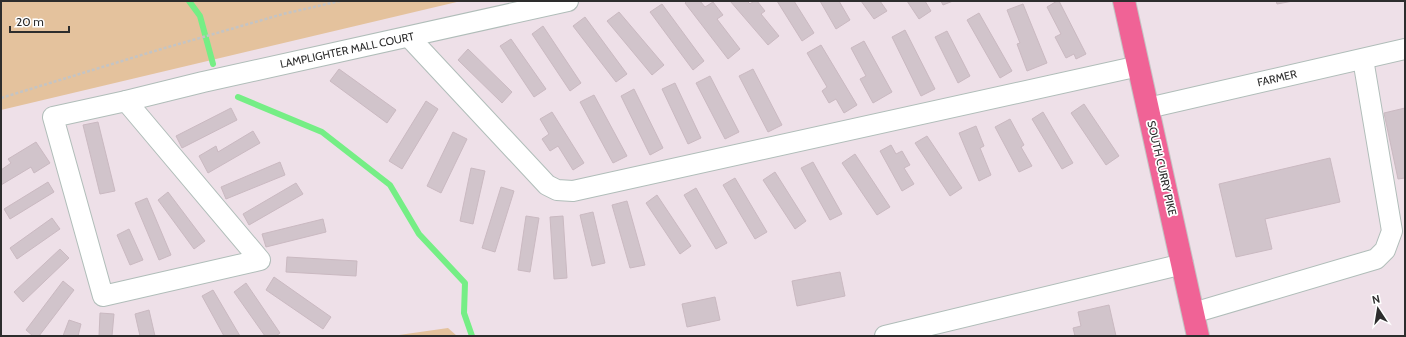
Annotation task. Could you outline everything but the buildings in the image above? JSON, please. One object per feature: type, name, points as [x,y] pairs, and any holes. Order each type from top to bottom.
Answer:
[{"type":"main road","name":"SOUTH CURRY PIKE","points":[[1124,1],[1198,336]]},
{"type":"street","name":"LAMPLIGHTER MALL COURT","points":[[126,101],[260,260],[103,296],[53,117],[202,82],[568,1]]},
{"type":"street","points":[[409,37],[547,185],[557,190],[573,191],[1139,66]]},
{"type":"street","name":"FARMER","points":[[1148,108],[1405,49]]},
{"type":"street","points":[[1194,313],[1376,259],[1385,250],[1392,231],[1363,59]]},
{"type":"street","points":[[885,336],[1183,264]]},
{"type":"path","points":[[1,98],[283,14],[340,1]]},
{"type":"shaded area","points":[[1,1],[461,1],[1,110]]},
{"type":"shaded area","points":[[448,328],[457,336],[392,336]]},
{"type":"waterway","points":[[189,1],[200,16],[213,64]]},
{"type":"waterway","points":[[238,97],[322,132],[390,185],[419,234],[465,283],[464,313],[472,336]]}]
